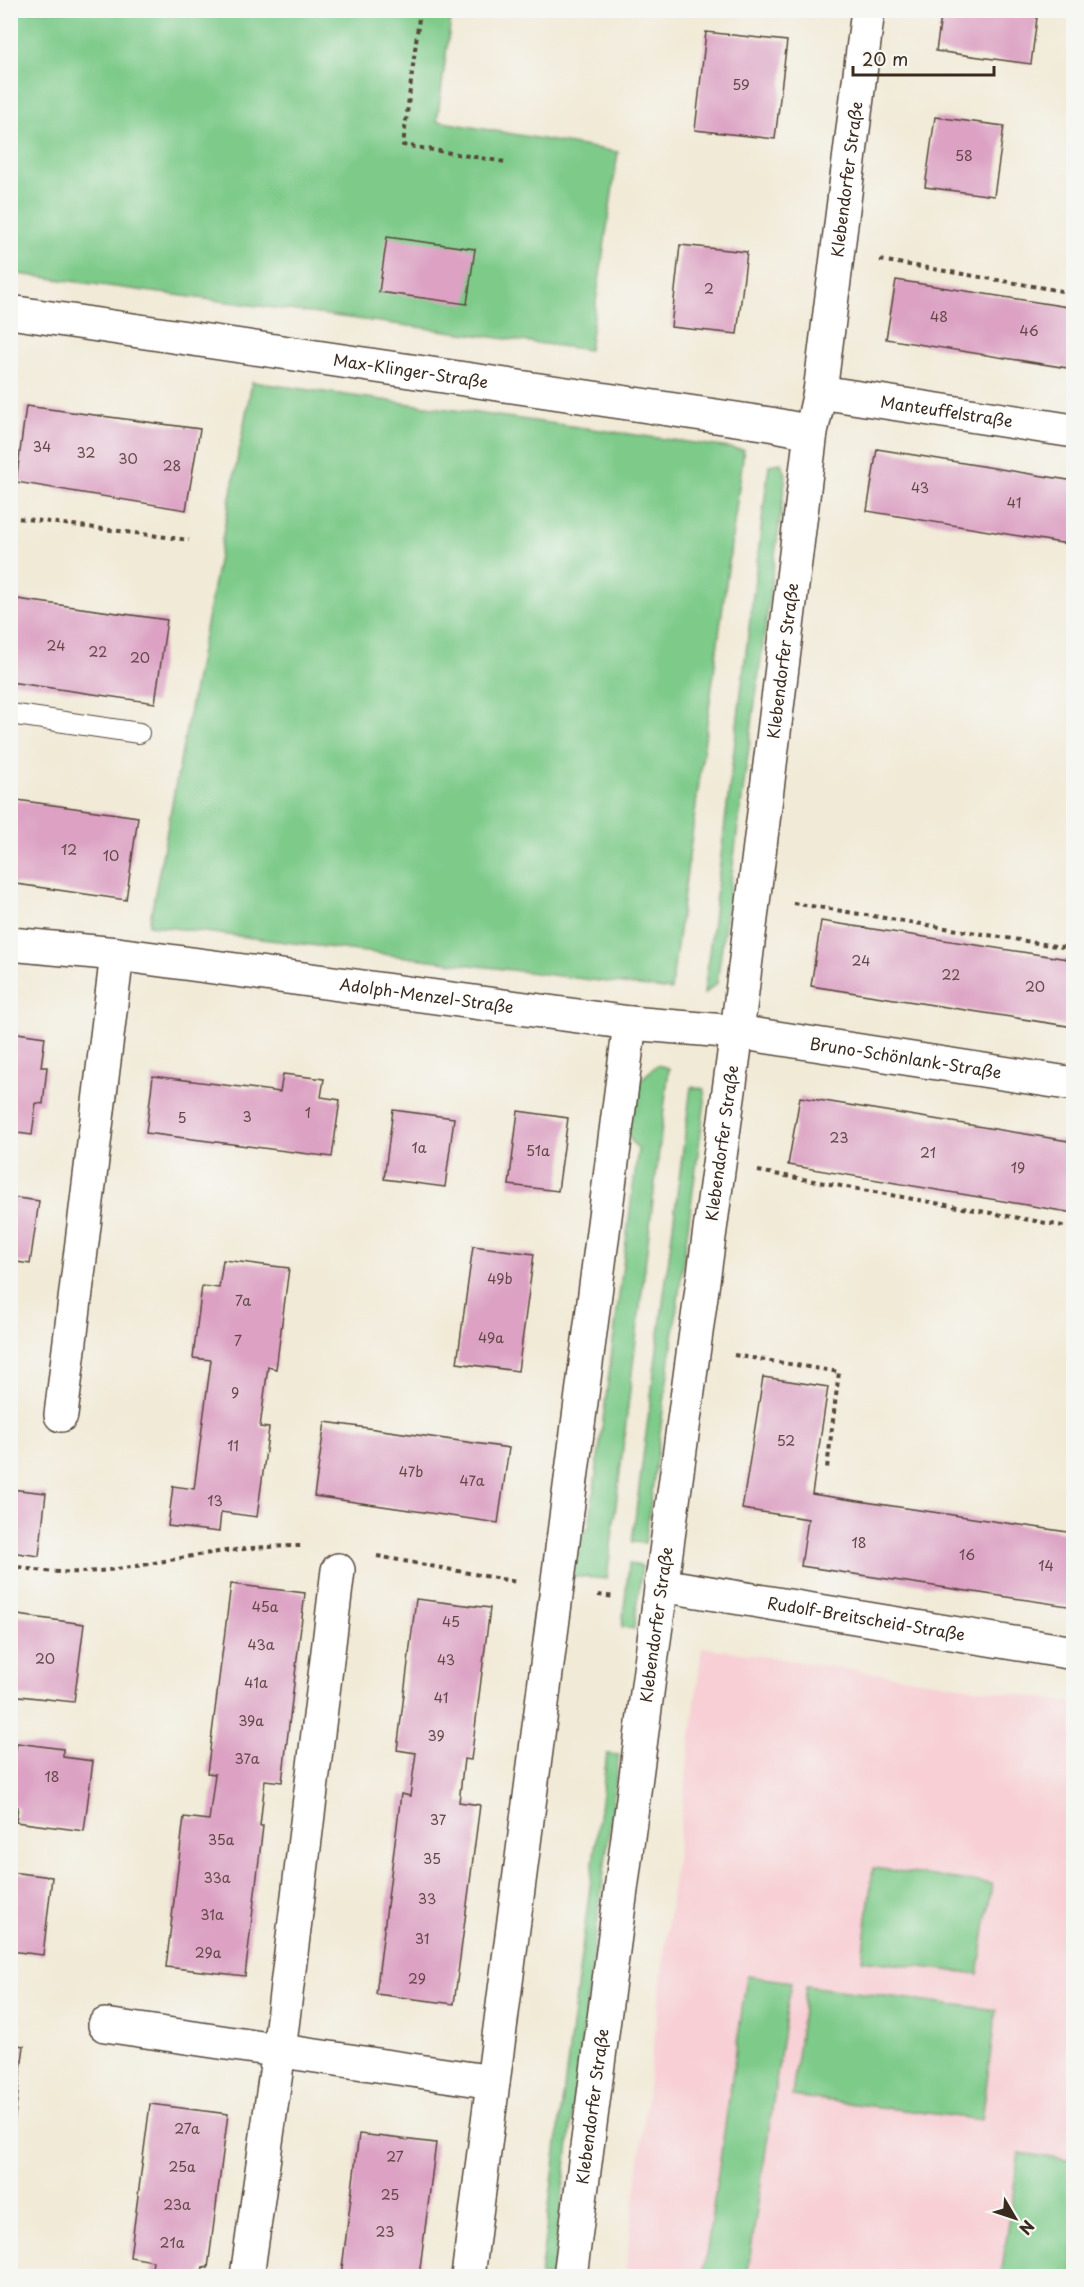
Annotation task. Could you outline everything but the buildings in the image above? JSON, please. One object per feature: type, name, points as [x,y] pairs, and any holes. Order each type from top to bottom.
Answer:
[{"type":"street","name":"Klebendorfer Straße","points":[[570,2277],[661,1585],[737,1032],[811,432],[820,392],[868,10]]},
{"type":"street","name":"Max-Klinger-Straße","points":[[10,312],[770,424],[811,432]]},
{"type":"street","name":"Manteuffelstraße","points":[[820,392],[1074,431]]},
{"type":"street","name":"Adolph-Menzel-Straße","points":[[10,944],[117,954],[630,1023],[737,1032]]},
{"type":"street","points":[[61,1415],[117,954]]},
{"type":"street","points":[[468,2277],[630,1023]]},
{"type":"street","name":"Bruno-Schönlank-Straße","points":[[737,1032],[1074,1084]]},
{"type":"street","points":[[247,2277],[279,2051],[338,1570]]},
{"type":"street","name":"Rudolf-Breitscheid-Straße","points":[[661,1585],[1074,1653]]},
{"type":"street","points":[[105,2025],[493,2082]]},
{"type":"lane","points":[[10,714],[139,733]]},
{"type":"path","points":[[420,10],[403,145],[505,162]]},
{"type":"path","points":[[880,260],[1074,293]]},
{"type":"path","points":[[10,517],[189,540]]},
{"type":"path","points":[[794,903],[1074,949]]},
{"type":"path","points":[[755,1170],[1074,1228]]},
{"type":"path","points":[[734,1355],[839,1372],[827,1468]]},
{"type":"shaded area","points":[[702,1647],[1073,1703],[1073,2276],[625,2276]]},
{"type":"green space","points":[[11,11],[452,11],[437,121],[618,152],[589,350],[11,273]]},
{"type":"green space","points":[[252,382],[744,450],[671,990],[149,925]]},
{"type":"green space","points":[[781,463],[786,474],[717,983],[704,994],[769,465]]},
{"type":"green space","points":[[657,1065],[669,1068],[607,1579],[570,1576],[575,1535],[589,1528],[638,1149],[627,1135],[635,1085]]},
{"type":"green space","points":[[691,1087],[704,1089],[705,1102],[645,1543],[632,1542]]},
{"type":"green space","points":[[629,1564],[642,1566],[634,1629],[622,1627]]},
{"type":"green space","points":[[607,1754],[619,1755],[552,2276],[540,2276]]},
{"type":"green space","points":[[873,1868],[992,1884],[978,1974],[862,1960]]},
{"type":"green space","points":[[747,1976],[791,1982],[747,2276],[703,2276]]},
{"type":"green space","points":[[806,1986],[996,2010],[982,2120],[792,2096]]},
{"type":"green space","points":[[1019,2153],[1073,2161],[1073,2276],[1001,2276]]}]
